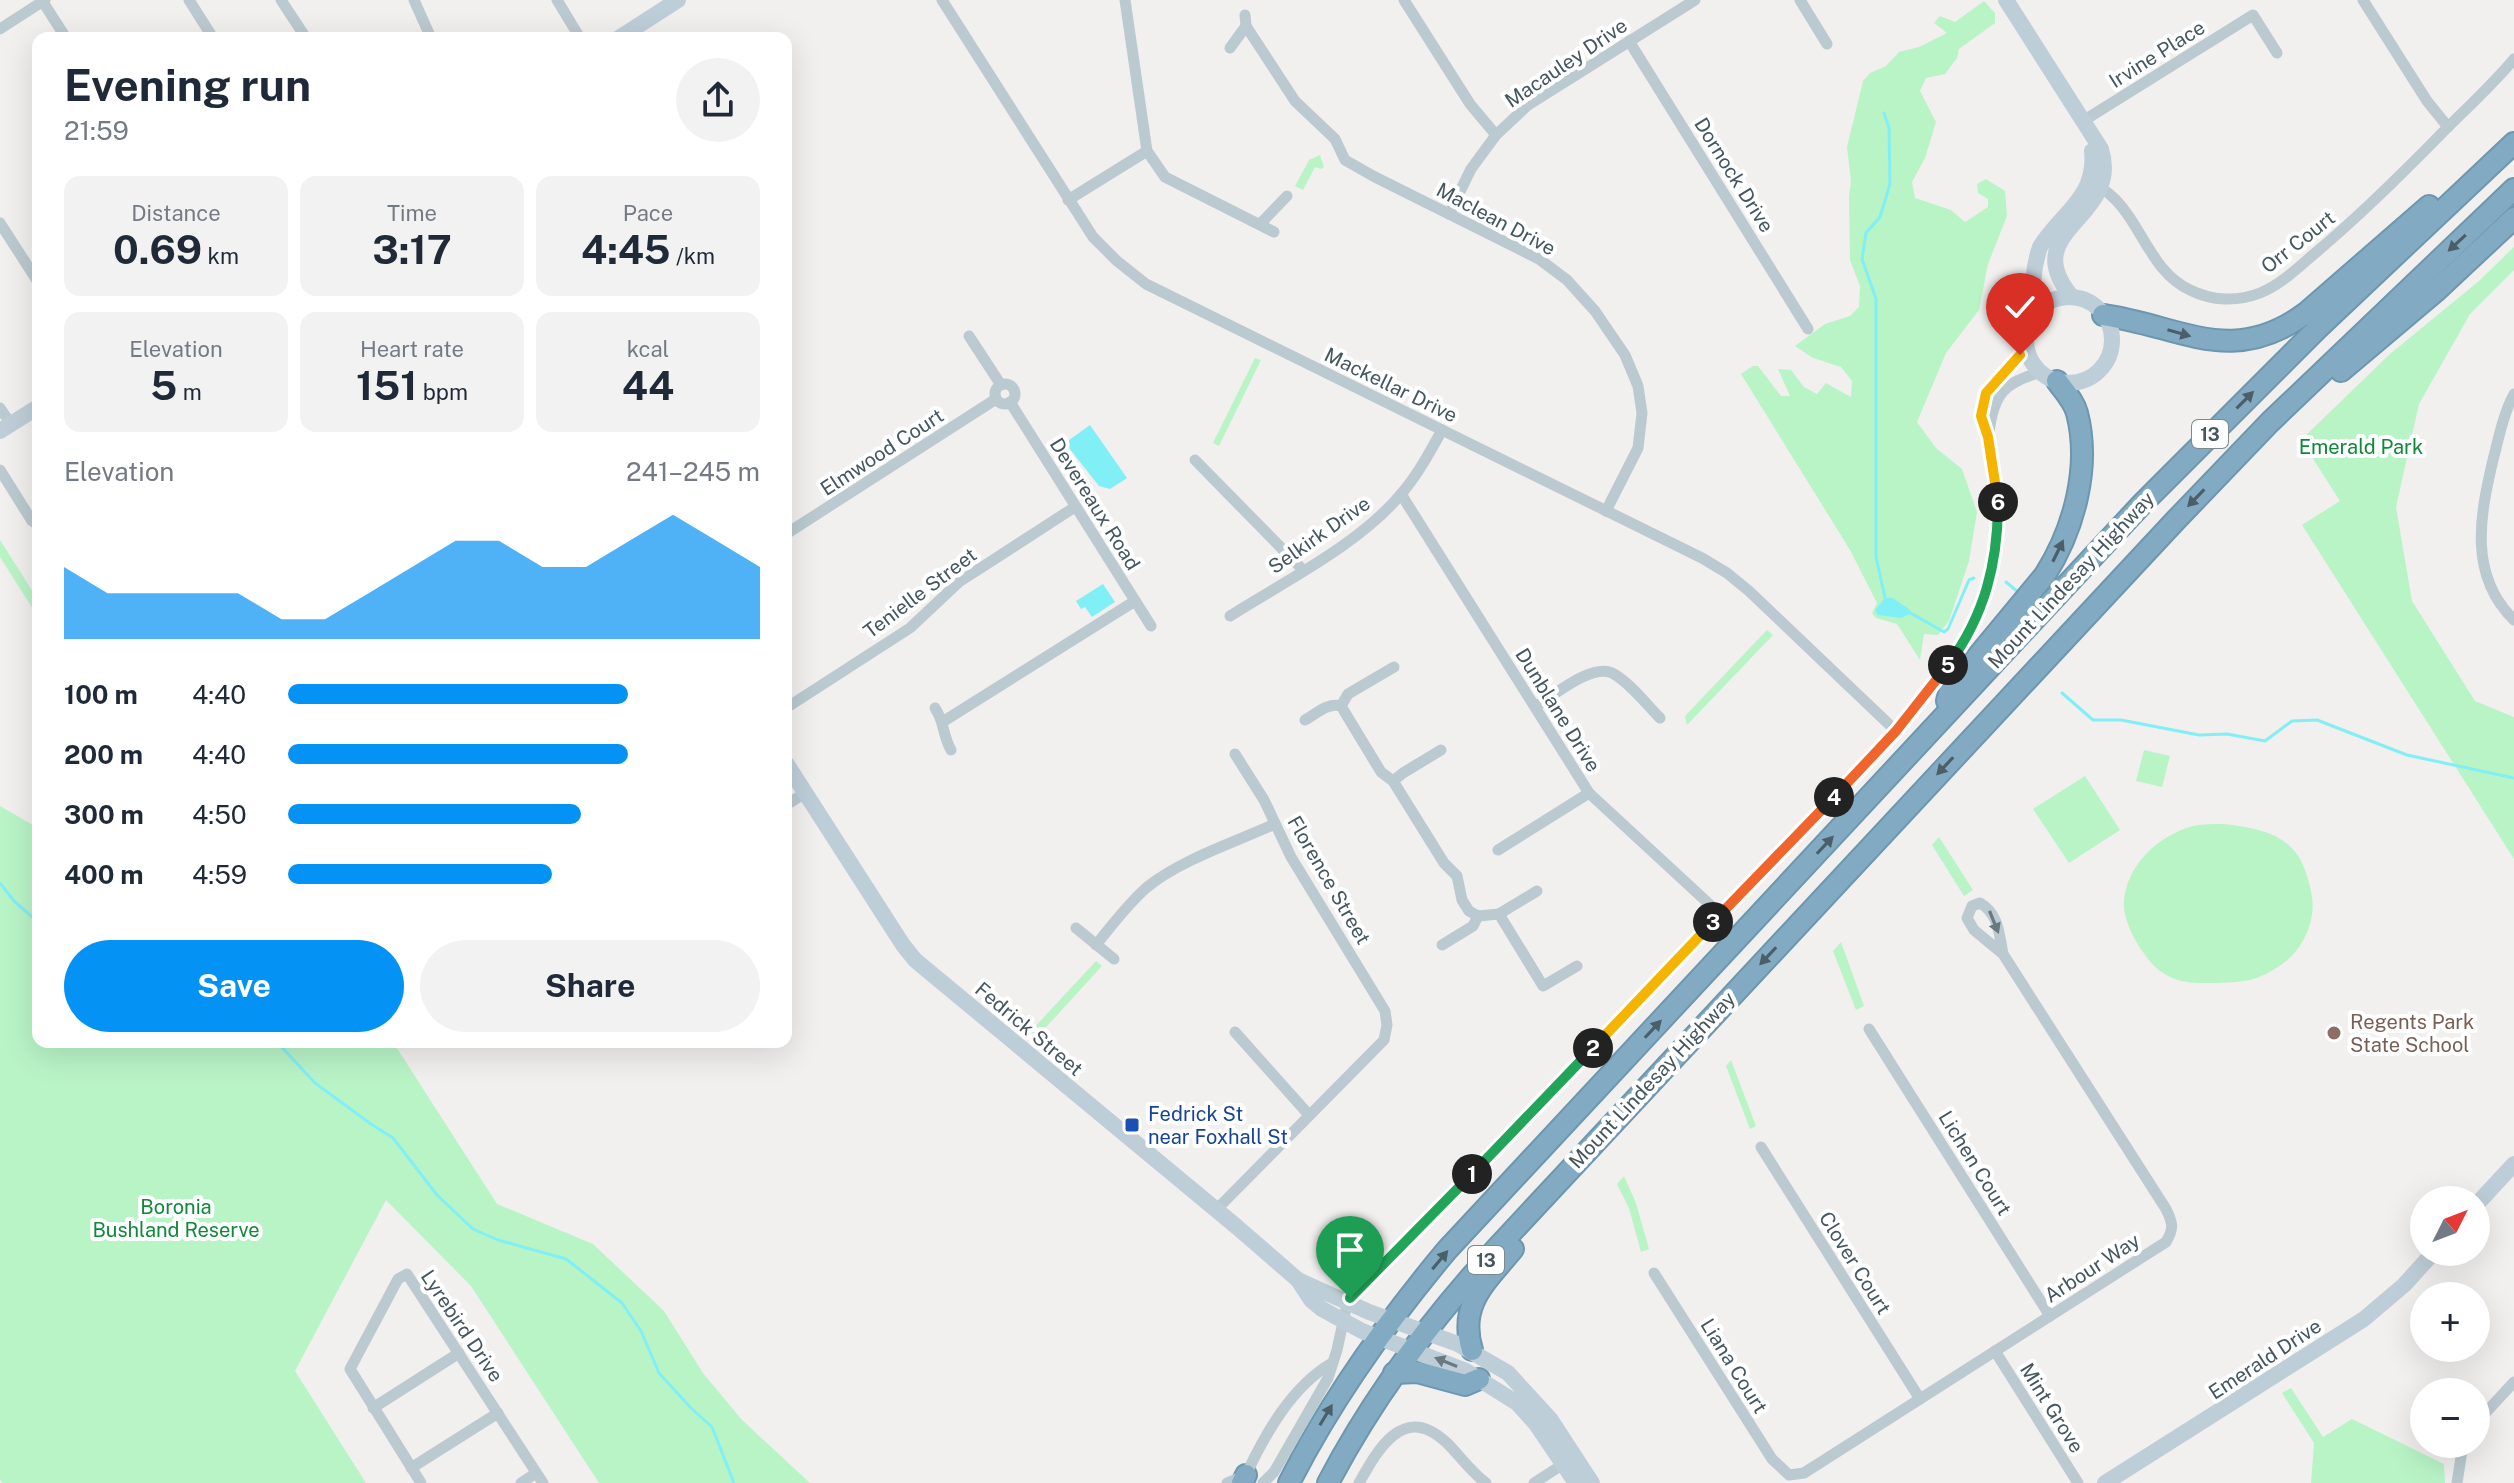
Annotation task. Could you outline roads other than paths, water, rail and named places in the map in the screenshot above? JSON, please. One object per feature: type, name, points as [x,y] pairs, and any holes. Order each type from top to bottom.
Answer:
[{"type":"highway","name":"Mount Lindesay Highway","points":[[1289,1483],[1331,1406],[1385,1329],[1447,1250],[2142,504],[2318,328],[2514,143]]},
{"type":"highway","points":[[2103,315],[2127,318],[2212,341],[2238,341],[2273,332],[2315,305],[2458,181],[2494,162]]},
{"type":"highway","name":"Mount Lindesay Highway","points":[[1328,1483],[1366,1415],[1411,1349],[1466,1282],[1550,1190],[2270,422],[2514,189]]},
{"type":"highway","points":[[2270,422],[2300,406],[2437,290],[2514,218]]},
{"type":"highway","points":[[1941,720],[1950,690],[2045,575],[2057,556],[2072,519],[2079,482],[2079,427],[2073,403],[2049,376]]},
{"type":"highway","points":[[1472,1350],[1467,1329],[1474,1299],[1541,1215],[1550,1190]]},
{"type":"highway","points":[[1394,1373],[1417,1372],[1465,1385],[1479,1379]]},
{"type":"street","points":[[189,0],[209,32]]},
{"type":"street","points":[[281,0],[302,32]]},
{"type":"street","points":[[414,0],[428,32]]},
{"type":"street","points":[[557,0],[576,32]]},
{"type":"street","points":[[628,32],[678,0]]},
{"type":"street","name":"Mackellar Drive","points":[[942,0],[1093,237],[1146,284],[1727,573],[1896,731]]},
{"type":"street","points":[[1125,0],[1147,151],[1165,177],[1274,232]]},
{"type":"street","points":[[1404,0],[1470,104],[1496,135]]},
{"type":"street","name":"Macauley Drive","points":[[1449,214],[1471,169],[1496,135],[1528,105],[1695,0]]},
{"type":"street","points":[[1800,0],[1827,44]]},
{"type":"street","points":[[2006,0],[2092,137],[2094,201],[2055,249],[2057,277],[2072,297]]},
{"type":"street","points":[[2363,0],[2427,101],[2448,127]]},
{"type":"street","points":[[0,29],[44,1],[62,32]]},
{"type":"street","name":"Irvine Place","points":[[2083,121],[2253,15],[2277,53]]},
{"type":"street","name":"Maclean Drive","points":[[1230,48],[1246,20],[1295,101],[1335,139],[1345,160],[1539,259],[1567,280],[1595,311],[1625,355],[1638,386],[1642,413],[1638,448],[1606,511]]},
{"type":"street","name":"Dornock Drive","points":[[1629,41],[1808,329]]},
{"type":"street","name":"Orr Court","points":[[2095,185],[2117,200],[2154,257],[2175,282],[2203,295],[2236,299],[2264,291],[2293,272],[2350,225],[2514,59]]},
{"type":"street","points":[[1068,200],[1147,151]]},
{"type":"street","points":[[2035,313],[2032,299],[2036,256],[2040,247],[2049,233],[2095,185]]},
{"type":"street","points":[[1260,224],[1287,196]]},
{"type":"street","points":[[0,223],[32,273]]},
{"type":"street","points":[[1988,437],[1993,408],[1999,396],[2015,380],[2049,376],[2080,381],[2100,369],[2107,359],[2111,336],[2103,315],[2095,306],[2072,297],[2051,300],[2035,313],[2029,324],[2027,348],[2032,361],[2049,376]]},
{"type":"street","points":[[969,336],[1001,385]]},
{"type":"street","points":[[1245,1481],[1274,1472],[1328,1378],[1347,1304],[1358,1289],[1519,1127],[1896,731],[1956,655],[1985,594],[1996,550],[1998,495],[1988,437],[1981,416],[1986,393],[2027,348]]},
{"type":"street","points":[[1001,385],[1008,385],[1013,390],[1014,397],[1010,402],[1003,404],[996,399],[995,391],[1001,385]]},
{"type":"street","points":[[2514,394],[2505,413],[2481,508],[2480,536],[2484,565],[2494,591],[2514,620]]},
{"type":"street","name":"Elmwood Court","points":[[792,530],[996,399]]},
{"type":"street","name":"Devereaux Road","points":[[1010,402],[1151,626]]},
{"type":"street","points":[[0,408],[5,428],[32,411]]},
{"type":"street","name":"Selkirk Drive","points":[[1230,616],[1373,523],[1401,494],[1442,430]]},
{"type":"street","points":[[1195,460],[1303,570]]},
{"type":"street","points":[[0,470],[32,521]]},
{"type":"street","name":"Dunblane Drive","points":[[1401,494],[1589,793],[1720,914]]},
{"type":"street","name":"Tenielle Street","points":[[792,704],[910,628],[959,582],[1075,507]]},
{"type":"street","points":[[944,721],[1135,601]]},
{"type":"street","points":[[1341,706],[1348,694],[1394,667]]},
{"type":"street","points":[[1535,707],[1592,671],[1604,669],[1615,674],[1660,718]]},
{"type":"street","points":[[1305,720],[1328,706],[1341,706],[1381,772],[1393,781],[1444,863],[1457,876],[1462,900],[1469,911],[1478,916],[1499,914],[1537,891]]},
{"type":"street","points":[[935,708],[944,721],[943,736],[951,750]]},
{"type":"street","points":[[1393,781],[1441,750]]},
{"type":"street","name":"Florence Street","points":[[1235,754],[1264,800],[1291,857],[1385,1011],[1387,1025],[1384,1040],[1309,1115]]},
{"type":"street","name":"Fedrick Street","points":[[792,772],[915,960],[1298,1280],[1311,1300],[1342,1322],[1385,1329]]},
{"type":"street","points":[[792,801],[805,793]]},
{"type":"street","points":[[1498,850],[1589,793]]},
{"type":"street","points":[[1096,945],[1128,904],[1149,886],[1180,867],[1275,824]]},
{"type":"street","points":[[1499,914],[1543,986],[1577,966]]},
{"type":"street","points":[[1442,945],[1473,926],[1478,916]]},
{"type":"street","points":[[1076,928],[1114,959]]},
{"type":"street","name":"Arbour Way","points":[[1789,1475],[1804,1473],[2166,1242],[2172,1231],[2173,1223],[2003,954]]},
{"type":"street","name":"Lichen Court","points":[[1869,1029],[2050,1316]]},
{"type":"street","points":[[1216,1210],[1309,1115],[1235,1032]]},
{"type":"street","name":"Clover Court","points":[[1761,1147],[1920,1399]]},
{"type":"street","points":[[2490,1190],[2514,1164]]},
{"type":"street","name":"Emerald Drive","points":[[2105,1483],[2364,1319],[2421,1266]]},
{"type":"street","name":"Liana Court","points":[[1654,1273],[1772,1459],[1789,1475]]},
{"type":"street","name":"Lyrebird Drive","points":[[421,1483],[350,1369],[402,1275],[407,1274],[540,1478]]},
{"type":"street","name":"Fedrick Street","points":[[1298,1280],[1347,1304],[1385,1329]]},
{"type":"street","points":[[1385,1329],[1424,1332],[1472,1350],[1508,1373],[1551,1420],[1576,1483]]},
{"type":"street","points":[[1385,1329],[1411,1349],[1456,1366],[1517,1403],[1592,1483]]},
{"type":"street","name":"Mint Grove","points":[[1995,1351],[2078,1483]]},
{"type":"street","points":[[373,1408],[459,1353]]},
{"type":"street","points":[[1245,1481],[1262,1443],[1290,1403],[1312,1377],[1332,1363]]},
{"type":"street","points":[[2490,1408],[2514,1382]]},
{"type":"street","points":[[411,1468],[498,1413]]},
{"type":"street","points":[[1359,1483],[1385,1440],[1399,1431],[1415,1428],[1439,1436],[1486,1483]]},
{"type":"street","points":[[2457,1483],[2460,1458]]},
{"type":"street","points":[[1534,1483],[1569,1460]]},
{"type":"street","points":[[521,1483],[540,1478]]},
{"type":"water","points":[[1090,425],[1127,478],[1110,489],[1099,486],[1065,443]]},
{"type":"water","points":[[1103,584],[1115,602],[1092,617],[1076,601]]},
{"type":"water","points":[[1885,598],[1893,598],[1910,610],[1910,614],[1901,618],[1878,615],[1875,610]]},
{"type":"waterway","points":[[1884,113],[1889,128],[1890,184],[1880,217],[1866,233],[1862,259],[1876,299],[1876,557],[1886,602]]},
{"type":"waterway","points":[[1907,611],[1944,632],[1969,580],[1974,578]]},
{"type":"waterway","points":[[2006,582],[2018,592]]},
{"type":"waterway","points":[[2062,693],[2093,720],[2121,720],[2199,735],[2227,734],[2265,741],[2292,721],[2317,720],[2407,755],[2514,778]]},
{"type":"waterway","points":[[0,883],[32,917]]},
{"type":"waterway","points":[[283,1048],[315,1083],[393,1138],[437,1195],[473,1229],[498,1240],[566,1259],[622,1303],[641,1331],[659,1373],[712,1427],[734,1483]]},
{"type":"place","name":"Regents Park State School","points":[[2334,1033]]},
{"type":"place","name":"Fedrick St near Foxhall St","points":[[1132,1125]]},
{"type":"park label","name":"Emerald Park","points":[[2361,447]]},
{"type":"park label","name":"Boronia Bushland Reserve","points":[[176,1218]]}]
